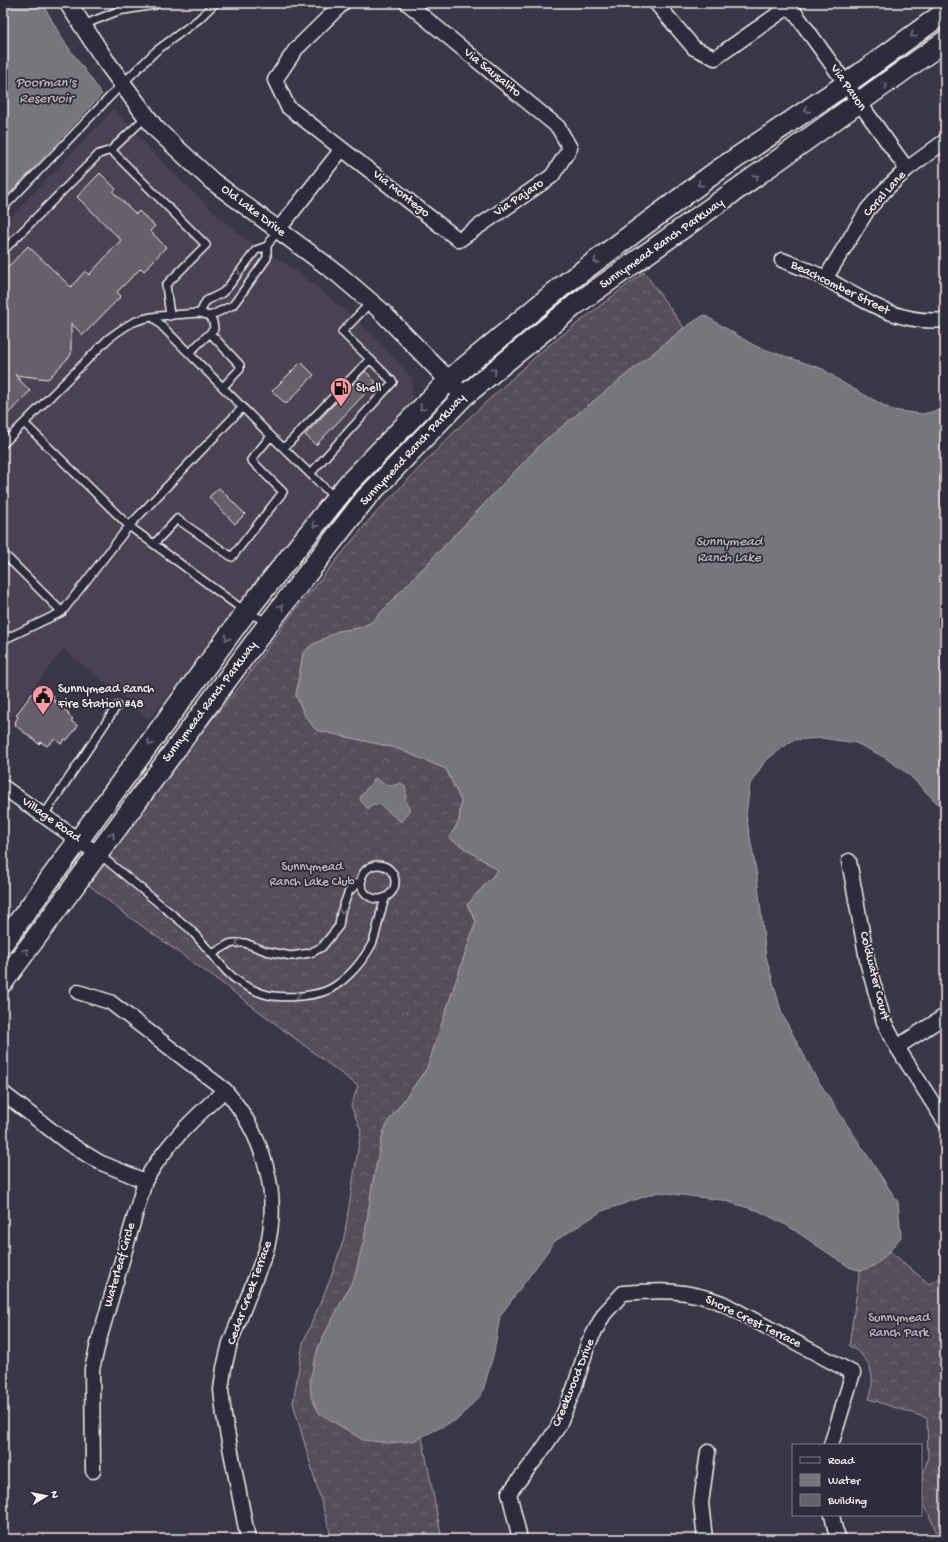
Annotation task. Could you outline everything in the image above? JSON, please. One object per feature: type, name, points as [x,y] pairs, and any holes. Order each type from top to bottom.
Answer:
[{"type":"main road","name":"Sunnymead Ranch Parkway","points":[[3,943],[246,612],[348,484],[449,380],[561,287],[717,171],[846,84],[945,12]]},
{"type":"main road","name":"Sunnymead Ranch Parkway","points":[[3,982],[269,623],[365,499],[464,396],[575,305],[945,41]]},
{"type":"street","name":"Old Lake Drive","points":[[68,3],[105,60],[155,128],[212,181],[338,274],[371,302],[464,396]]},
{"type":"street","name":"Via Montego","points":[[343,3],[296,49],[275,80],[288,107],[459,240]]},
{"type":"street","name":"Via Sausalito","points":[[407,3],[558,127],[570,148]]},
{"type":"street","name":"Via Pavon","points":[[656,3],[694,48],[714,58],[792,4],[859,103],[907,169]]},
{"type":"street","name":"Coral Lane","points":[[825,279],[868,209],[907,169],[945,142]]},
{"type":"street","name":"Via Pajaro","points":[[459,240],[552,176],[570,148]]},
{"type":"street","points":[[278,230],[342,149]]},
{"type":"street","name":"Beachcomber Street","points":[[782,260],[810,271],[879,309],[913,319],[945,320]]},
{"type":"street","name":"Village Road","points":[[3,787],[98,854]]},
{"type":"street","name":"Coldwater Court","points":[[849,861],[868,965],[884,1022],[897,1047],[945,1122]]},
{"type":"street","name":"Cedar Creek Terrace","points":[[78,992],[110,1002],[225,1090],[238,1105],[263,1152],[269,1176],[271,1197],[271,1236],[230,1343],[221,1390],[224,1416],[248,1539]]},
{"type":"street","points":[[897,1047],[945,1016]]},
{"type":"street","name":"Waterleaf Circle","points":[[93,1471],[92,1369],[145,1181],[155,1164],[181,1131],[225,1090]]},
{"type":"street","points":[[3,1092],[63,1138],[93,1158],[145,1181]]},
{"type":"street","name":"Shore Crest Terrace","points":[[623,1293],[668,1290],[703,1296],[722,1303],[853,1373],[832,1444]]},
{"type":"street","name":"Creekwood Drive","points":[[520,1539],[509,1493],[538,1456],[558,1426],[574,1389],[588,1344],[604,1314],[623,1293]]},
{"type":"street","points":[[705,1539],[701,1503],[708,1452]]},
{"type":"street","points":[[832,1516],[834,1529],[839,1539]]},
{"type":"lane","points":[[83,26],[118,11],[155,5],[158,3]]},
{"type":"lane","points":[[3,208],[122,84],[156,51],[199,19],[215,3]]},
{"type":"lane","points":[[3,251],[99,154],[111,150],[147,117]]},
{"type":"lane","points":[[111,150],[206,245],[166,285],[170,316]]},
{"type":"lane","points":[[200,313],[206,301],[222,293],[256,250],[267,246],[278,230]]},
{"type":"lane","points":[[3,444],[108,339],[135,322],[154,318],[200,313],[210,316],[233,305],[268,258],[267,246]]},
{"type":"lane","points":[[310,474],[393,382],[342,332],[371,302]]},
{"type":"lane","points":[[190,353],[214,329],[210,316]]},
{"type":"lane","points":[[154,318],[336,499]]},
{"type":"lane","points":[[210,333],[240,365],[240,369],[223,387]]},
{"type":"lane","points":[[284,448],[370,359]]},
{"type":"lane","points":[[3,640],[62,612],[129,526],[243,407]]},
{"type":"lane","points":[[24,423],[129,526],[246,612],[269,623]]},
{"type":"lane","points":[[154,544],[177,519],[232,557],[283,492],[251,460],[271,436]]},
{"type":"lane","points":[[3,553],[62,612]]},
{"type":"lane","points":[[44,815],[118,706]]},
{"type":"lane","points":[[98,854],[190,929],[228,974],[241,984],[272,996],[311,995],[330,989],[357,965],[372,943],[381,907],[395,884],[395,878],[388,868],[378,865],[372,866],[364,874],[362,880],[364,890],[371,897],[386,897]]},
{"type":"lane","points":[[212,954],[229,944],[234,943],[245,943],[266,951],[291,956],[310,953],[322,947],[339,926],[341,912],[349,891],[362,880]]},
{"type":"shaded area","points":[[114,109],[175,175],[224,221],[243,237],[284,263],[316,286],[371,333],[412,378],[412,401],[149,719],[63,649],[3,728],[3,225]]},
{"type":"green space","name":"Sunnymead Ranch Lake Club","points":[[644,272],[684,328],[543,442],[372,622],[359,628],[338,631],[309,647],[303,653],[296,695],[305,716],[316,730],[396,748],[446,769],[461,801],[459,821],[449,838],[498,870],[467,905],[476,921],[427,1068],[390,1119],[383,1133],[372,1186],[365,1235],[355,1276],[318,1347],[413,1441],[422,1437],[442,1539],[332,1539],[293,1403],[303,1343],[330,1280],[344,1238],[361,1130],[351,1106],[358,1086],[219,981],[121,911],[89,885],[133,822],[194,741],[240,686],[289,618],[371,518],[457,429],[543,350]]},
{"type":"green space","name":"Sunnymead Ranch Park","points":[[890,1251],[929,1284],[945,1276],[945,1539],[940,1539],[924,1504],[922,1491],[922,1480],[928,1457],[927,1418],[869,1399],[872,1383],[870,1368],[862,1356],[849,1346],[860,1270],[872,1267]]},
{"type":"water","name":"Poorman's Reservoir","points":[[3,3],[42,3],[63,40],[102,94],[3,201]]},
{"type":"water","name":"Sunnymead Ranch Lake","points":[[704,315],[755,346],[823,369],[843,383],[892,410],[922,414],[945,409],[945,569],[943,573],[945,609],[945,811],[907,773],[884,757],[856,743],[821,738],[793,740],[765,761],[750,784],[746,815],[757,876],[766,957],[782,1014],[815,1076],[898,1202],[901,1237],[873,1266],[867,1269],[859,1270],[849,1267],[788,1226],[759,1211],[722,1200],[658,1192],[602,1211],[555,1241],[500,1316],[494,1352],[482,1394],[458,1419],[413,1441],[388,1443],[363,1440],[319,1413],[311,1397],[310,1379],[318,1347],[355,1276],[365,1235],[372,1186],[383,1133],[390,1119],[427,1068],[476,921],[467,905],[498,870],[449,838],[459,821],[461,801],[446,769],[396,748],[316,730],[305,716],[296,695],[303,653],[309,647],[338,631],[359,628],[372,622],[543,442],[684,328]]},
{"type":"water","points":[[375,778],[386,785],[391,786],[401,783],[406,788],[405,798],[410,809],[401,822],[379,804],[371,805],[368,809],[360,800],[361,796]]},
{"type":"building","points":[[100,173],[116,189],[113,192],[136,214],[139,211],[155,226],[150,231],[166,247],[144,271],[141,268],[117,292],[121,296],[83,335],[71,323],[71,355],[48,379],[15,375],[30,391],[3,419],[3,272],[28,246],[71,287],[85,271],[89,275],[121,240],[77,197]]},
{"type":"building","points":[[301,362],[314,375],[286,404],[272,391]]},
{"type":"building","name":"Shell","points":[[365,371],[376,382],[316,445],[305,435]]},
{"type":"building","points":[[219,488],[245,514],[235,524],[209,497]]},
{"type":"building","name":"Sunnymead Ranch Fire Station #48","points":[[39,688],[41,690],[42,688],[54,696],[52,699],[69,713],[68,715],[73,719],[71,721],[78,726],[67,740],[65,739],[61,744],[55,739],[47,746],[41,742],[39,744],[15,725],[18,717],[16,715],[33,692],[35,694]]},
{"type":"place","name":"Shell","points":[[341,408]]},
{"type":"place","name":"Sunnymead Ranch Fire Station #48","points":[[43,716]]}]
